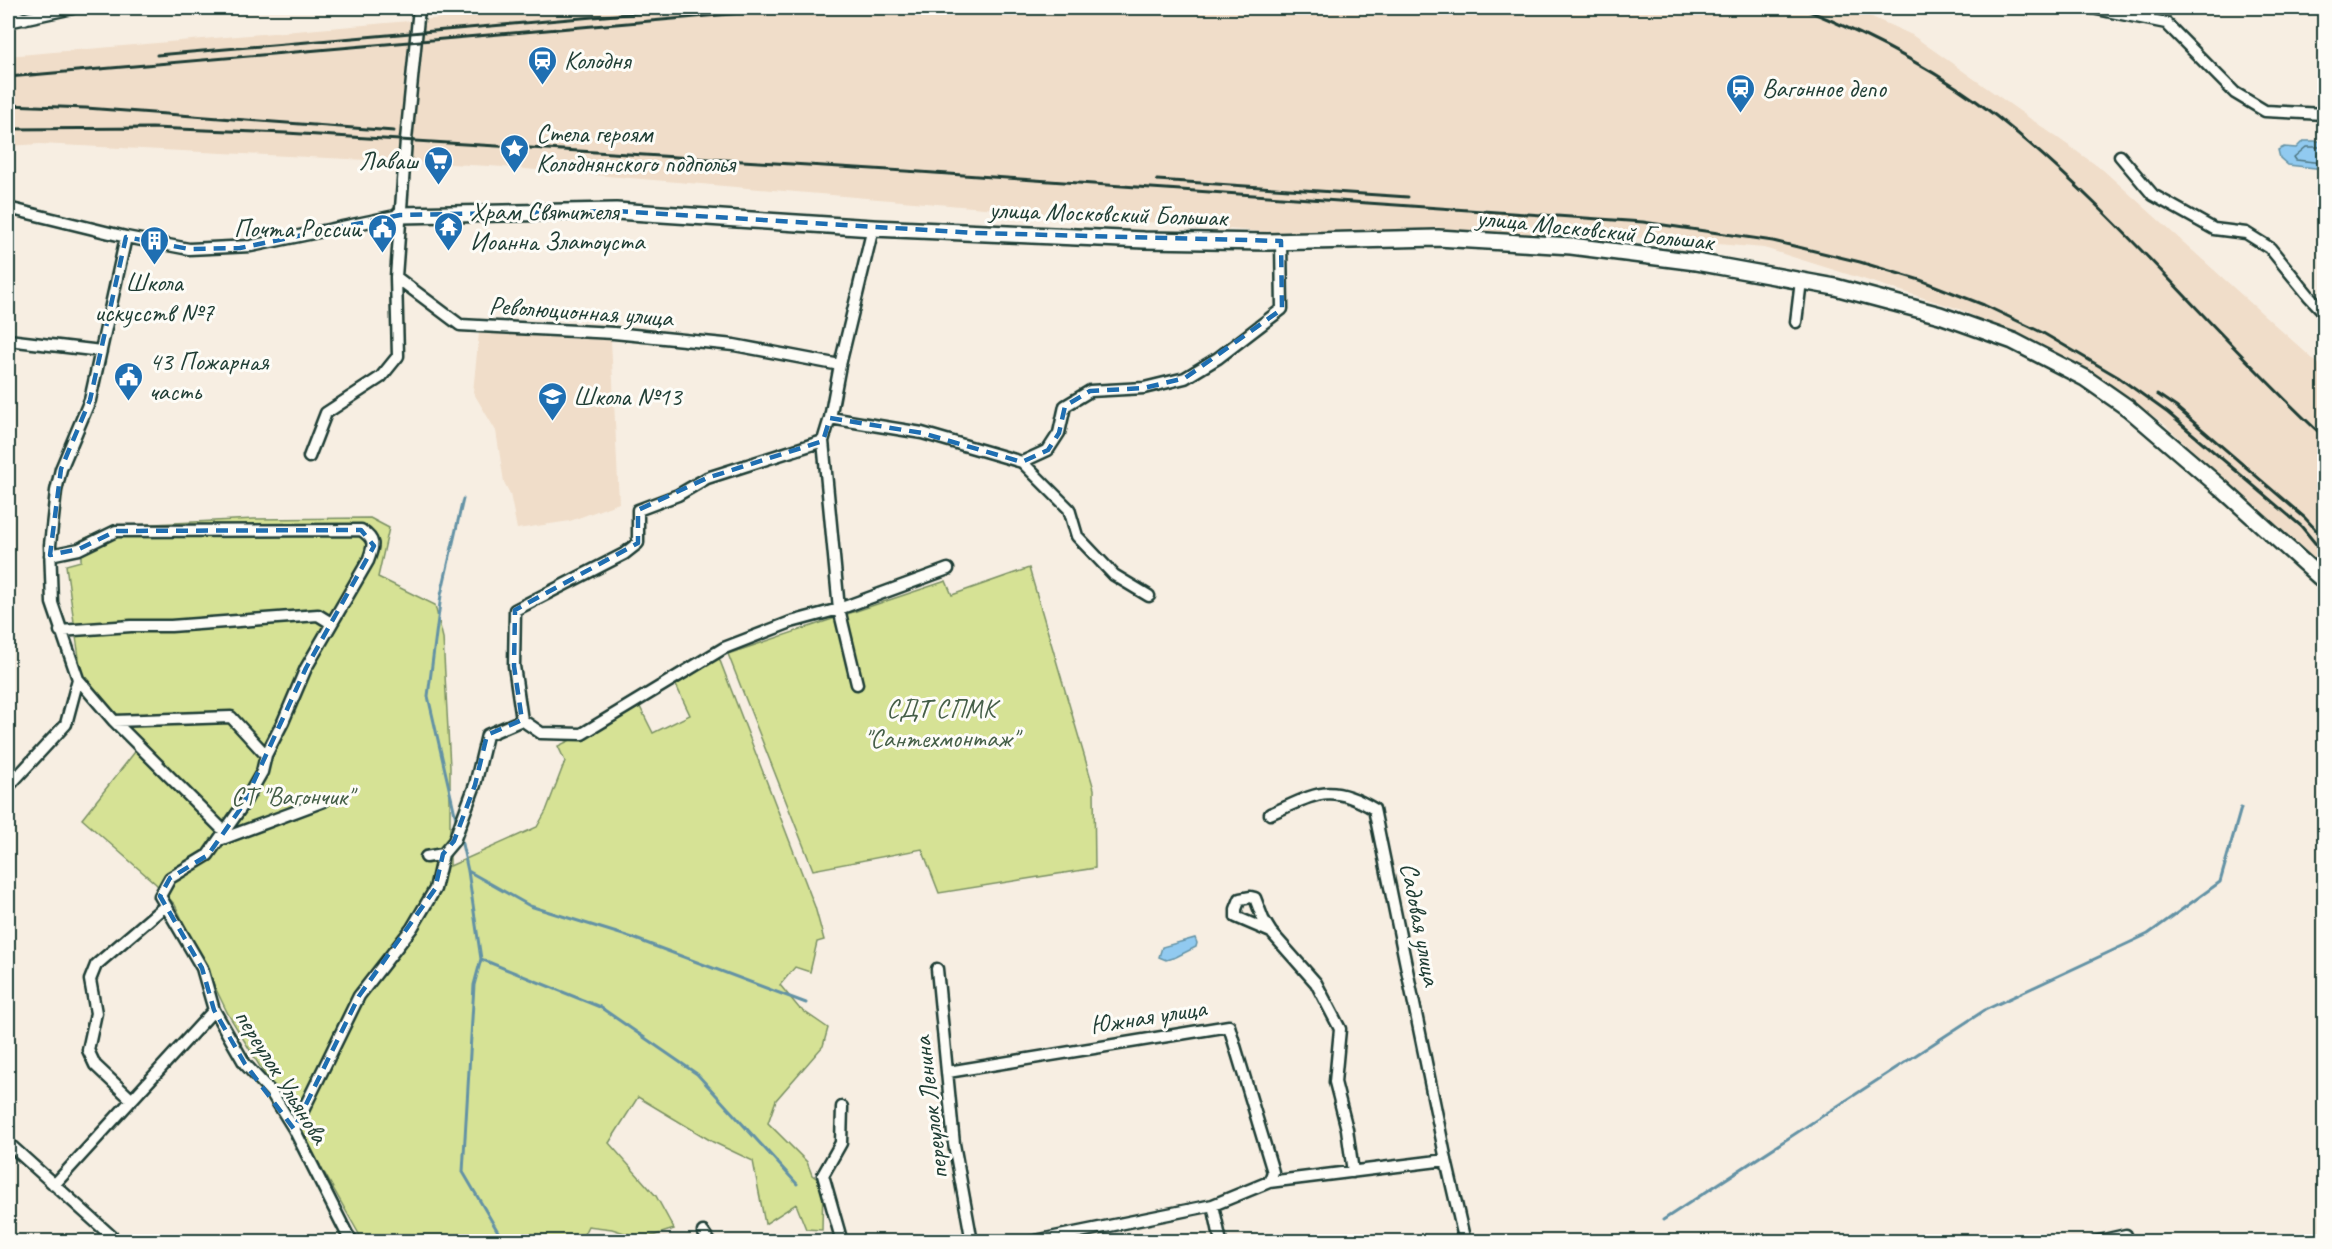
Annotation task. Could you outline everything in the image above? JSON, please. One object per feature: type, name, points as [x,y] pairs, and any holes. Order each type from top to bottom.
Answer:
[{"type":"street","points":[[8,22],[73,8]]},
{"type":"street","points":[[309,456],[326,413],[381,377],[398,356],[396,277],[419,8]]},
{"type":"street","points":[[2092,8],[2166,23],[2235,93],[2265,111],[2325,114]]},
{"type":"street","points":[[8,12],[25,19]]},
{"type":"street","points":[[2120,156],[2152,195],[2214,229],[2246,233],[2270,248],[2325,312]]},
{"type":"street","name":"улица Московский Большак","points":[[8,208],[126,237],[189,249],[240,248],[400,215],[616,211],[873,228],[1144,240],[1281,241],[1438,238],[1570,246],[1693,261],[1835,287],[1940,315],[2013,341],[2085,378],[2128,408],[2171,447],[2220,486],[2325,581]]},
{"type":"street","points":[[858,684],[839,609],[824,441],[873,228]]},
{"type":"street","points":[[126,237],[90,400],[61,469],[56,491],[50,555],[52,603],[78,680],[223,836]]},
{"type":"street","points":[[1022,462],[1048,450],[1059,433],[1065,406],[1090,391],[1144,388],[1185,378],[1218,358],[1282,309],[1281,241]]},
{"type":"street","name":"Революционная улица","points":[[396,277],[460,325],[614,333],[734,345],[840,365]]},
{"type":"street","points":[[1796,322],[1801,281]]},
{"type":"street","points":[[8,340],[101,351]]},
{"type":"street","points":[[830,418],[922,434],[1022,462],[1069,509],[1077,536],[1114,575],[1149,596]]},
{"type":"street","points":[[824,441],[707,478],[678,495],[638,510],[638,543],[624,554],[515,610],[514,666],[522,720],[541,733],[582,734],[724,648],[791,621],[839,609],[948,569]]},
{"type":"street","points":[[50,555],[79,549],[116,531],[361,530],[371,536],[374,546],[341,610],[331,623],[306,668],[284,722],[266,755],[262,772],[223,836],[208,855],[170,878],[160,896],[176,920],[201,968],[214,1010]]},
{"type":"street","points":[[60,631],[171,626],[318,615],[331,623]]},
{"type":"street","points":[[8,787],[66,724],[78,680]]},
{"type":"street","points":[[114,721],[231,717],[266,755]]},
{"type":"street","points":[[294,1129],[359,996],[412,928],[435,889],[443,854],[454,841],[475,785],[487,735],[522,720]]},
{"type":"street","name":"Садовая улица","points":[[1269,814],[1320,792],[1352,795],[1374,809],[1465,1242]]},
{"type":"street","points":[[223,836],[324,801]]},
{"type":"street","points":[[426,857],[443,854]]},
{"type":"street","points":[[132,1100],[95,1065],[88,1050],[96,1013],[90,980],[96,965],[165,906]]},
{"type":"street","points":[[1271,932],[1316,983],[1340,1029],[1335,1082],[1347,1129],[1353,1172]]},
{"type":"street","name":"переулок Ленина","points":[[937,969],[954,1144],[972,1242]]},
{"type":"street","name":"переулок Ульянова","points":[[54,1185],[214,1010],[245,1064],[271,1092],[294,1129],[353,1242]]},
{"type":"street","name":"Южная улица","points":[[948,1072],[1229,1026],[1271,1177]]},
{"type":"street","points":[[842,1107],[841,1143],[824,1175],[842,1242]]},
{"type":"street","points":[[8,1143],[118,1242]]},
{"type":"street","points":[[1030,1242],[1214,1205],[1271,1177],[1283,1180],[1446,1160]]},
{"type":"street","points":[[1214,1205],[1221,1242]]},
{"type":"street","points":[[703,1232],[710,1242]]},
{"type":"street","points":[[2095,1242],[2126,1235],[2128,1242]]},
{"type":"highlighted area","points":[[616,211],[975,233],[1281,241],[1282,309],[1185,378],[1144,388],[1090,391],[1065,406],[1059,433],[1048,450],[1022,462],[922,433],[830,418],[823,441],[707,478],[638,510],[638,543],[515,610],[514,666],[522,720],[487,735],[475,785],[454,841],[443,854],[435,889],[359,996],[294,1129],[245,1064],[214,1010],[202,968],[160,896],[170,878],[208,855],[243,805],[306,668],[374,546],[361,530],[116,531],[79,549],[50,555],[61,469],[90,400],[126,237],[189,249],[240,248],[400,215]]},
{"type":"shaded area","points":[[558,8],[1852,8],[1912,35],[2103,170],[2324,369],[2324,572],[2162,422],[2075,364],[1959,309],[1764,248],[1647,238],[1264,232],[490,166],[40,144],[8,146],[8,56]]},
{"type":"shaded area","name":"Школа №13","points":[[479,333],[611,340],[619,503],[570,521],[517,529],[510,494],[504,482],[496,431],[473,392]]},
{"type":"green space","name":"СТ \"Вагончик\"","points":[[370,518],[389,528],[378,577],[435,605],[443,638],[450,767],[450,866],[537,827],[546,811],[565,761],[558,746],[640,707],[653,733],[690,715],[674,681],[717,653],[815,907],[824,940],[817,942],[810,972],[795,967],[780,985],[799,1008],[828,1028],[823,1046],[776,1100],[768,1123],[807,1162],[812,1175],[823,1183],[822,1230],[806,1229],[796,1204],[765,1224],[753,1161],[713,1142],[638,1097],[609,1143],[656,1196],[674,1229],[643,1239],[612,1229],[588,1226],[580,1242],[363,1241],[325,1174],[320,1176],[317,1168],[320,1165],[228,1014],[175,905],[156,884],[82,819],[142,743],[82,679],[66,565],[81,561],[81,540],[114,526],[254,519]]},
{"type":"green space","name":"СДТ СПМК \"Сантехмонтаж\"","points":[[1029,568],[1094,789],[1095,868],[939,893],[922,849],[813,870],[728,654],[946,581],[952,595]]},
{"type":"water","points":[[2303,141],[2324,141],[2324,169],[2288,165],[2280,158],[2278,150],[2284,147],[2296,148]]},
{"type":"water","points":[[1195,938],[1196,947],[1166,960],[1159,957],[1162,947]]},
{"type":"waterway","points":[[457,823],[428,696],[441,595],[463,499]]},
{"type":"waterway","points":[[1663,1220],[1985,1010],[2148,934],[2220,882],[2241,808]]},
{"type":"waterway","points":[[460,835],[468,871],[481,959],[474,985],[463,1172],[504,1242]]},
{"type":"waterway","points":[[468,871],[530,906],[633,938],[806,1003]]},
{"type":"waterway","points":[[481,959],[600,1007],[697,1074],[797,1184]]},
{"type":"railway","points":[[8,77],[799,8]]},
{"type":"railway","points":[[1802,8],[1903,55],[1974,99],[1996,116],[2083,192],[2324,437]]},
{"type":"railway","points":[[157,55],[662,11]]},
{"type":"railway","points":[[8,105],[86,108],[394,131]]},
{"type":"railway","points":[[8,129],[152,128],[286,133],[905,171],[1643,222],[1773,241],[1860,262],[1920,280],[1984,305],[2043,333],[2118,377],[2168,413],[2301,526],[2324,554]]},
{"type":"railway","points":[[1157,180],[1408,197]]},
{"type":"railway","points":[[2157,394],[2176,407],[2316,530]]},
{"type":"place","name":"Колодня","points":[[543,86]]},
{"type":"place","name":"Вагонное депо","points":[[1741,114]]},
{"type":"place","name":"Стела героям Колоднянского подполья","points":[[515,174]]},
{"type":"place","name":"Лаваш","points":[[439,186]]},
{"type":"place","name":"Храм Святителя Иоанна Златоуста","points":[[449,252]]},
{"type":"place","name":"Почта России","points":[[382,254]]},
{"type":"place","name":"Школа искусств №7","points":[[154,266]]},
{"type":"place","name":"43 Пожарная часть","points":[[128,402]]},
{"type":"place","name":"Школа №13","points":[[552,422]]}]
